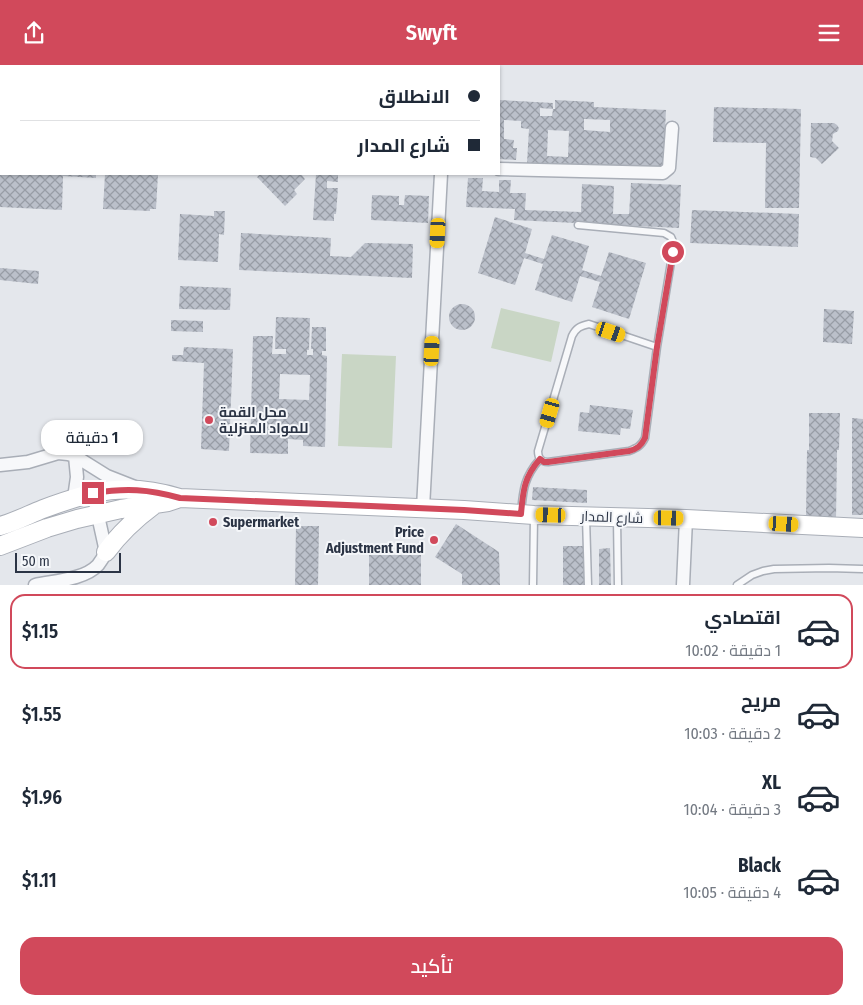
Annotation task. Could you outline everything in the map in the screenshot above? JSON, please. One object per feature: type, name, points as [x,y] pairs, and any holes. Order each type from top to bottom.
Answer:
[{"type":"main road","name":"شارع المدار","points":[[0,526],[74,498],[93,493],[141,489],[180,498],[527,514],[686,519],[863,529]]},
{"type":"main road","name":"شارع المدار","points":[[0,546],[77,519],[121,509],[154,505],[180,498]]},
{"type":"main road","points":[[106,552],[134,520],[154,505]]},
{"type":"street","points":[[500,169],[663,173],[669,168],[672,128]]},
{"type":"street","points":[[423,508],[441,175]]},
{"type":"street","points":[[0,465],[28,462],[58,453],[68,454],[107,475],[141,489]]},
{"type":"street","points":[[74,498],[77,477],[75,457]]},
{"type":"street","points":[[35,585],[72,581],[99,564],[106,552],[93,493]]},
{"type":"street","points":[[683,585],[686,519]]},
{"type":"lane","points":[[578,225],[664,233],[671,237],[674,244],[657,347],[645,438],[642,445],[629,451],[548,462],[540,459],[538,451],[572,337],[576,330],[582,325],[589,324],[657,347]]},
{"type":"lane","points":[[533,585],[527,514],[522,493],[524,484],[540,459]]},
{"type":"lane","points":[[586,516],[588,585]]},
{"type":"lane","points":[[617,517],[618,585]]},
{"type":"lane","points":[[737,585],[752,575],[774,569],[863,569]]},
{"type":"green space","points":[[501,308],[560,322],[551,362],[491,348]]},
{"type":"green space","points":[[342,354],[396,356],[392,448],[338,446]]},
{"type":"building","points":[[500,100],[553,103],[553,109],[555,109],[555,100],[594,102],[594,107],[666,110],[663,170],[527,163],[529,129],[521,128],[521,121],[504,120],[504,139],[514,140],[513,148],[517,148],[516,160],[500,159]],"holes":[[[540,108],[553,109],[552,116],[540,116]],[[584,119],[610,120],[610,132],[584,130]],[[548,130],[569,131],[568,157],[547,156]]]},
{"type":"building","points":[[714,107],[801,109],[799,208],[765,208],[766,143],[713,142]]},
{"type":"building","points":[[811,123],[834,123],[839,128],[833,134],[832,141],[839,148],[822,164],[816,158],[810,157]]},
{"type":"building","points":[[0,175],[96,175],[96,178],[63,176],[62,210],[0,207]]},
{"type":"building","points":[[105,175],[158,175],[156,209],[150,209],[150,211],[103,209]]},
{"type":"building","points":[[259,175],[302,175],[305,179],[294,190],[297,194],[285,206],[257,177]]},
{"type":"building","points":[[316,175],[338,175],[338,182],[327,181],[327,188],[338,188],[334,221],[313,220]]},
{"type":"building","points":[[468,178],[483,178],[482,191],[499,192],[499,180],[511,180],[510,193],[526,193],[525,210],[581,212],[582,184],[614,186],[613,214],[629,214],[631,183],[681,185],[679,228],[514,220],[515,209],[466,207]]},
{"type":"building","points":[[372,195],[399,196],[399,205],[404,205],[405,195],[429,196],[428,223],[371,220]]},
{"type":"building","points":[[692,210],[799,214],[798,247],[690,243]]},
{"type":"building","points":[[214,211],[225,211],[224,235],[219,234],[218,262],[178,260],[180,214],[214,216]]},
{"type":"building","points":[[495,217],[532,229],[525,253],[544,259],[552,235],[589,246],[582,270],[601,276],[609,252],[646,263],[629,319],[592,307],[600,282],[580,276],[572,302],[535,290],[543,264],[524,258],[515,285],[478,273]]},
{"type":"building","points":[[241,233],[331,238],[330,256],[351,257],[365,243],[413,244],[412,278],[239,270]]},
{"type":"building","points":[[0,268],[39,271],[38,284],[0,280]]},
{"type":"building","points":[[180,286],[231,288],[230,310],[179,309]]},
{"type":"building","points":[[462,304],[471,308],[475,317],[471,326],[462,330],[453,326],[449,317],[453,308]]},
{"type":"building","points":[[824,309],[854,311],[852,344],[823,342]]},
{"type":"building","points":[[276,317],[310,318],[309,350],[307,350],[307,355],[313,355],[313,349],[311,349],[312,327],[326,327],[326,351],[322,351],[322,355],[327,356],[325,447],[303,446],[303,440],[288,439],[288,454],[250,453],[253,336],[273,336],[272,354],[286,354],[286,349],[275,349]],"holes":[[[280,374],[310,375],[309,400],[279,399]]]},
{"type":"building","points":[[171,320],[203,321],[203,332],[171,331]]},
{"type":"building","points":[[184,347],[233,349],[229,451],[201,449],[204,363],[172,361],[172,355],[183,355]]},
{"type":"building","points":[[590,405],[633,410],[630,429],[621,428],[620,435],[578,431],[580,412],[589,413]]},
{"type":"building","points":[[809,413],[840,413],[839,450],[837,450],[836,520],[806,519]]},
{"type":"building","points":[[852,418],[863,419],[863,515],[852,515]]},
{"type":"building","points":[[533,487],[587,490],[587,503],[532,500]]},
{"type":"building","points":[[456,524],[499,552],[500,585],[462,585],[462,574],[435,557]]},
{"type":"building","points":[[296,526],[319,526],[318,585],[295,585]]},
{"type":"building","points":[[563,546],[584,546],[584,585],[563,585]]},
{"type":"building","points":[[610,548],[611,585],[599,585],[599,549]]},
{"type":"building","points":[[369,555],[421,555],[421,585],[369,585]]},
{"type":"place","name":"محل القمة للمواد المنزلية","points":[[209,420]]},
{"type":"place","name":"Supermarket","points":[[213,522]]},
{"type":"place","name":"Price Adjustment Fund","points":[[434,540]]},
{"type":"route","points":[[93,493],[108,490],[141,489],[180,498],[521,514],[524,484],[540,459],[548,462],[629,451],[642,445],[645,438],[657,347],[673,252]]}]
